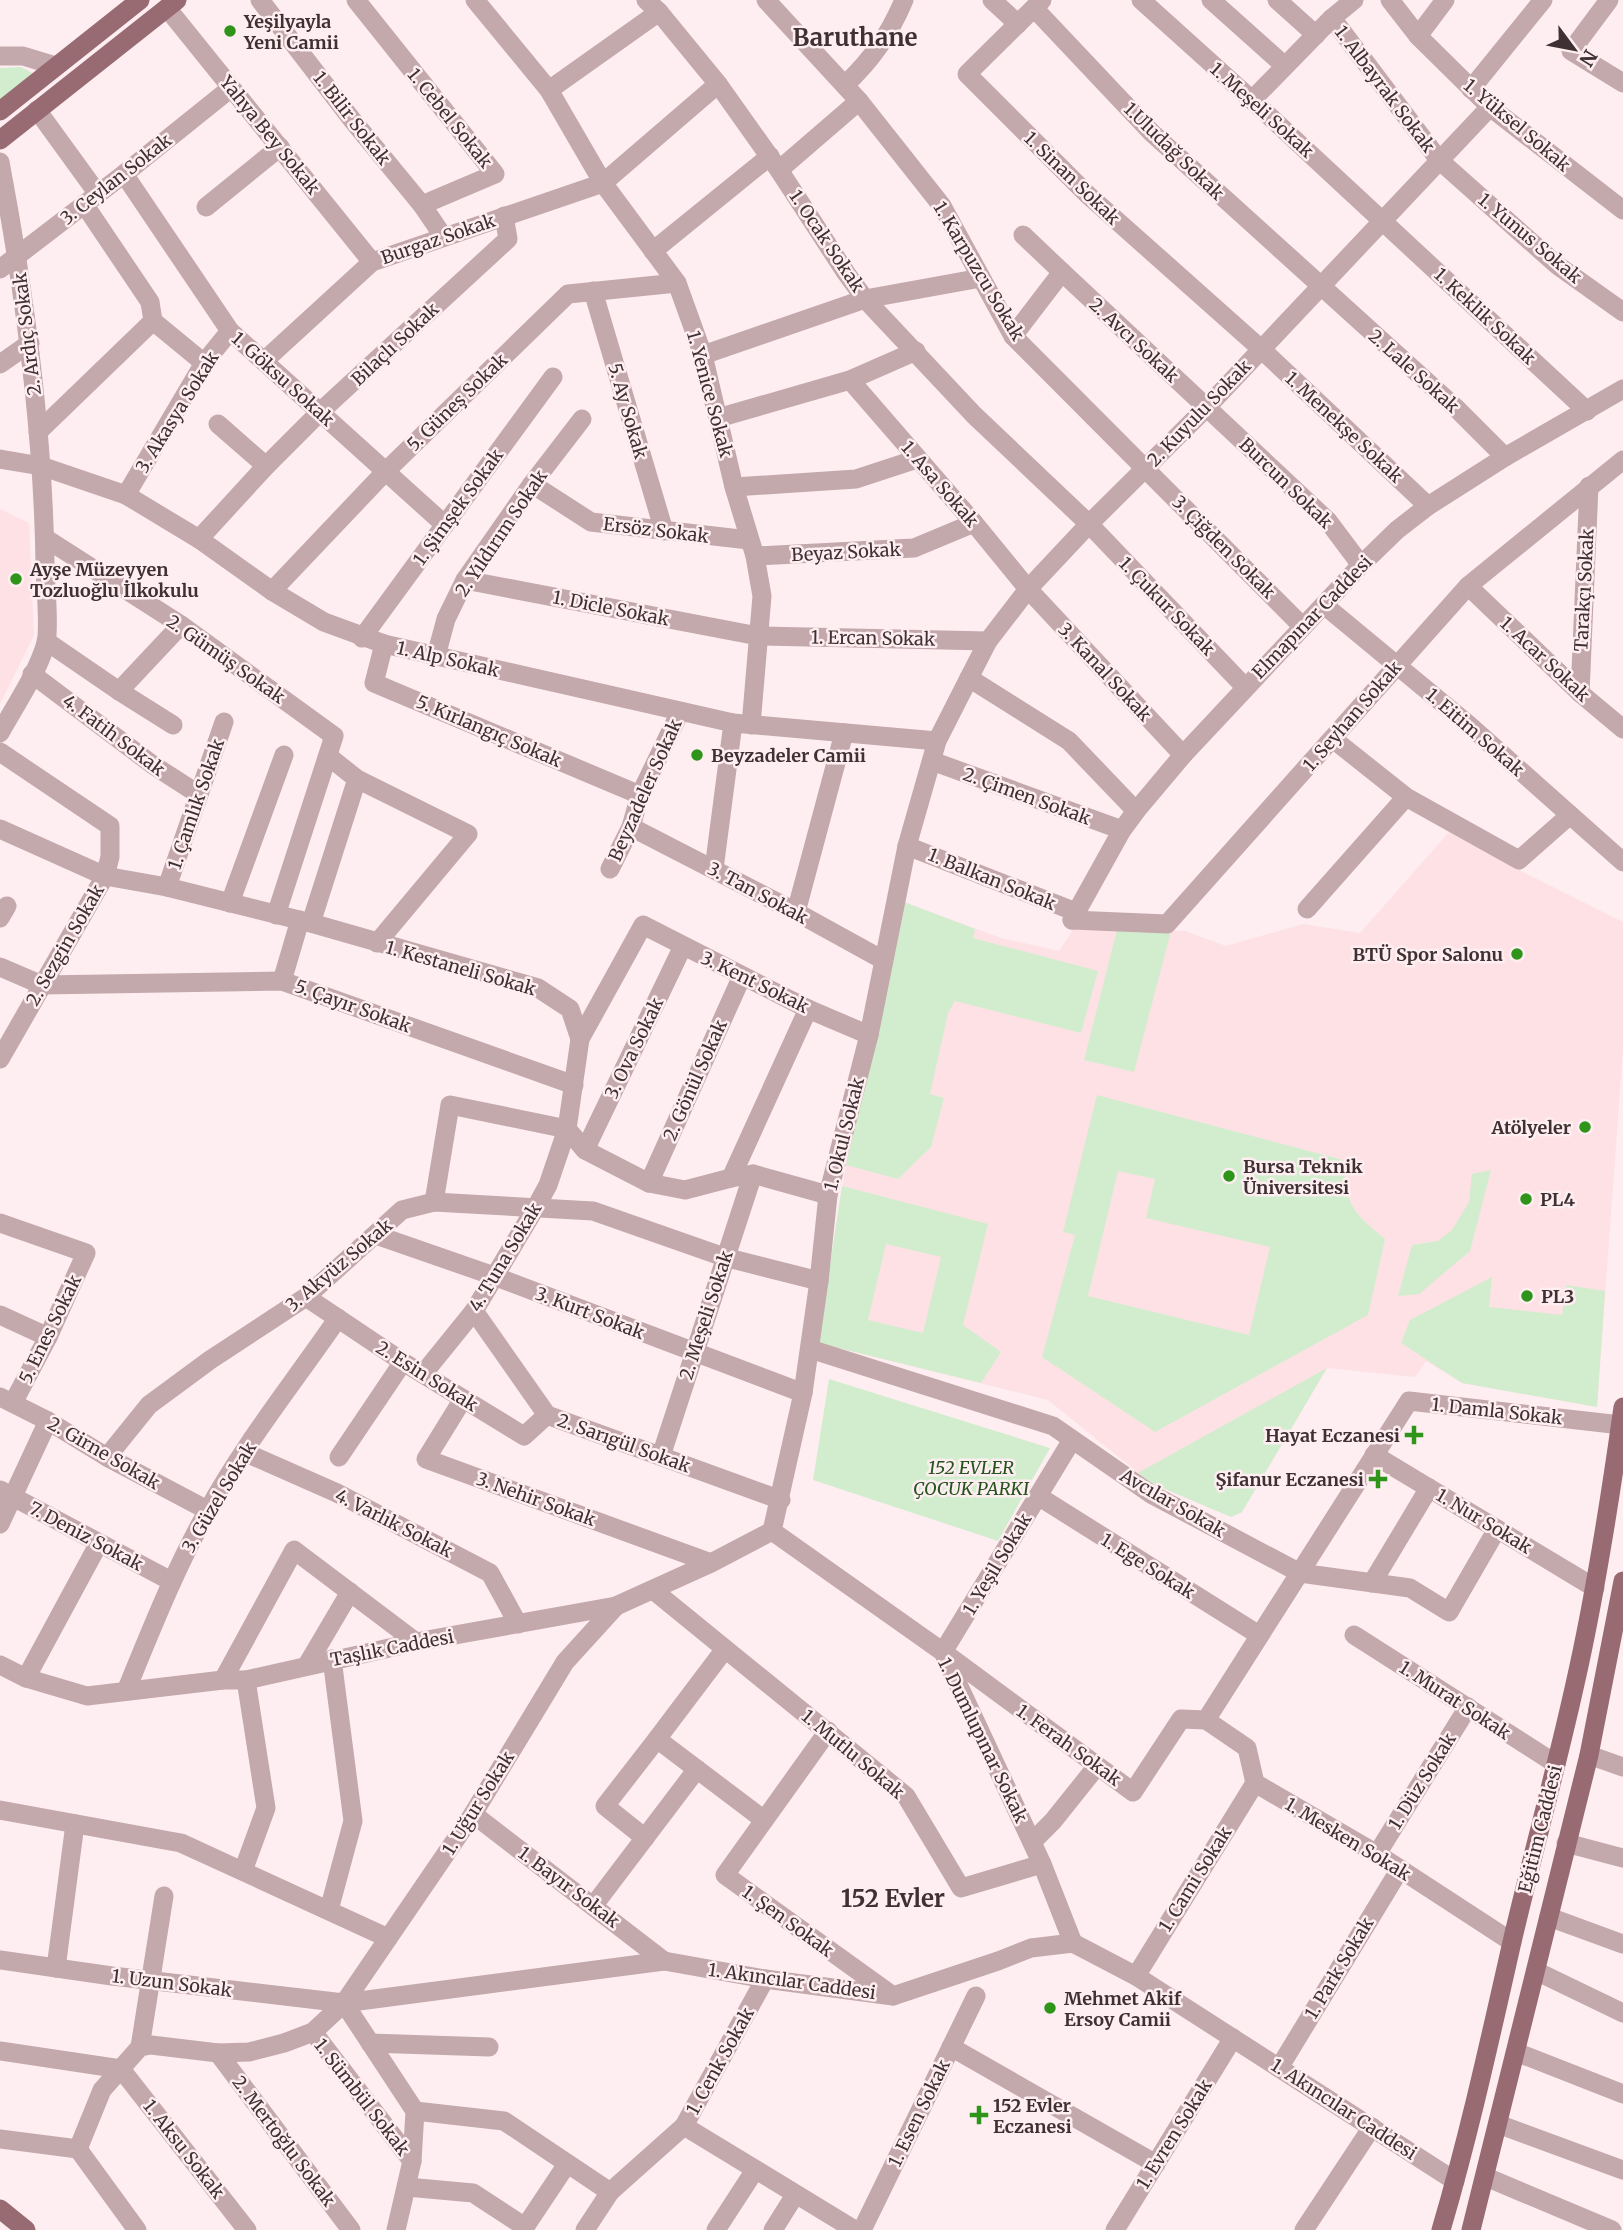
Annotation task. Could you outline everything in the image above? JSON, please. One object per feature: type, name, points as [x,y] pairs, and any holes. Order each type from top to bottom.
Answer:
[{"type":"main road","points":[[0,111],[141,0]]},
{"type":"main road","points":[[0,140],[172,4]]},
{"type":"main road","name":"Eğitim Caddesi","points":[[1441,2230],[1496,2021],[1512,1942],[1556,1764],[1595,1588],[1622,1416]]},
{"type":"main road","name":"Eğitim Caddesi","points":[[1471,2230],[1589,1755],[1623,1581]]},
{"type":"main road","points":[[0,2209],[26,2230]]},
{"type":"street","name":"1. Bilir Sokak","points":[[260,0],[422,205],[443,236]]},
{"type":"street","name":"1. Cebel Sokak","points":[[356,0],[495,174],[422,205]]},
{"type":"street","name":"1. Yenice Sokak","points":[[475,0],[548,90],[603,183],[677,283],[703,355],[762,596],[758,636],[714,869]]},
{"type":"street","name":"1. Karpuzcu Sokak","points":[[766,0],[859,101],[942,205],[1013,336],[1146,468]]},
{"type":"street","points":[[845,85],[869,61],[892,27],[904,0]]},
{"type":"street","points":[[992,0],[1018,24]]},
{"type":"street","name":"1. Meşeli Sokak","points":[[1141,0],[1383,221]]},
{"type":"street","points":[[1211,0],[1285,66]]},
{"type":"street","points":[[1277,0],[1316,35]]},
{"type":"street","points":[[1252,100],[1354,0]]},
{"type":"street","name":"1. Yüksel Sokak","points":[[1390,0],[1418,36],[1490,107],[1623,210]]},
{"type":"street","points":[[1418,36],[1445,0]]},
{"type":"street","points":[[1471,89],[1543,0]]},
{"type":"street","points":[[1609,0],[1571,51],[1623,83]]},
{"type":"street","name":"Yahya Bey Sokak","points":[[172,4],[231,88],[372,262]]},
{"type":"street","name":"1. Sinan Sokak","points":[[1038,4],[967,74],[1088,195],[1260,348]]},
{"type":"street","name":"1.Uludağ Sokak","points":[[1038,4],[1152,133],[1321,286]]},
{"type":"street","points":[[548,90],[652,6]]},
{"type":"street","name":"1. Ocak Sokak","points":[[652,6],[718,84],[866,299],[974,415],[1088,524]]},
{"type":"street","name":"1. Albayrak Sokak","points":[[1332,19],[1439,160]]},
{"type":"street","points":[[0,46],[56,66]]},
{"type":"street","points":[[0,57],[23,56]]},
{"type":"street","points":[[603,183],[718,84]]},
{"type":"street","name":"3. Ceylan Sokak","points":[[0,268],[231,88]]},
{"type":"street","points":[[653,251],[859,101]]},
{"type":"street","name":"2. Kuyulu Sokak","points":[[937,741],[988,641],[1028,589],[1088,524],[1207,407],[1490,107]]},
{"type":"street","points":[[37,110],[150,302],[153,321],[204,363]]},
{"type":"street","points":[[205,207],[280,147]]},
{"type":"street","name":"1. Yunus Sokak","points":[[1439,160],[1557,265],[1623,312]]},
{"type":"street","name":"2. Ardıç Sokak","points":[[0,162],[18,256],[30,343],[45,538],[46,641]]},
{"type":"street","name":"1. Göksu Sokak","points":[[124,174],[229,331],[445,525]]},
{"type":"street","name":"Burgaz Sokak","points":[[264,361],[372,262],[603,183]]},
{"type":"street","name":"Bilaçlı Sokak","points":[[199,539],[320,412],[508,239],[504,216]]},
{"type":"street","name":"1. Keklik Sokak","points":[[1383,221],[1587,411]]},
{"type":"street","name":"2. Avcı Sokak","points":[[1023,235],[1207,407]]},
{"type":"street","points":[[1013,336],[1062,272]]},
{"type":"street","points":[[703,355],[866,299],[981,278]]},
{"type":"street","name":"5. Güneş Sokak","points":[[271,590],[385,472],[569,294],[677,283]]},
{"type":"street","name":"2. Lale Sokak","points":[[1321,286],[1456,408],[1505,457]]},
{"type":"street","name":"5. Ay Sokak","points":[[593,291],[664,531]]},
{"type":"street","points":[[38,432],[153,321]]},
{"type":"street","name":"3. Akasya Sokak","points":[[126,495],[204,363],[229,331]]},
{"type":"street","points":[[0,364],[30,343]]},
{"type":"street","name":"1. Menekşe Sokak","points":[[1260,348],[1428,506]]},
{"type":"street","points":[[718,418],[850,380],[916,351]]},
{"type":"street","name":"1. Şimşek Sokak","points":[[362,638],[554,377]]},
{"type":"street","name":"1. Asa Sokak","points":[[850,380],[1028,589]]},
{"type":"street","name":"Elmapınar Caddesi","points":[[1074,916],[1122,830],[1136,811],[1245,687],[1397,530],[1428,506],[1505,457],[1623,389]]},
{"type":"street","name":"Burcun Sokak","points":[[1207,407],[1328,521],[1361,565]]},
{"type":"street","name":"2. Yıldırım Sokak","points":[[436,656],[446,619],[465,580],[532,484],[583,419]]},
{"type":"street","points":[[218,424],[267,466]]},
{"type":"street","points":[[734,487],[856,479],[917,458]]},
{"type":"street","name":"1. Alp Sokak","points":[[0,459],[41,466],[126,495],[199,539],[271,590],[324,622],[362,638],[742,724],[937,741]]},
{"type":"street","name":"1. Seyhan Sokak","points":[[1074,916],[1167,924],[1468,586],[1623,460]]},
{"type":"street","name":"3. Çiğden Sokak","points":[[1146,468],[1302,626]]},
{"type":"street","name":"Ersöz Sokak","points":[[532,484],[591,522],[664,531],[752,548]]},
{"type":"street","name":"Tarakçı Sokak","points":[[1580,693],[1589,486]]},
{"type":"street","name":"Beyaz Sokak","points":[[752,548],[914,548],[974,523]]},
{"type":"street","name":"1. Çukur Sokak","points":[[1088,524],[1245,687]]},
{"type":"street","name":"2. Gümüş Sokak","points":[[45,538],[180,625],[334,736],[328,756]]},
{"type":"street","name":"1. Dicle Sokak","points":[[465,580],[758,636]]},
{"type":"street","name":"1. Acar Sokak","points":[[1468,586],[1580,693],[1623,729]]},
{"type":"street","name":"3. Kanal Sokak","points":[[1028,589],[1183,755]]},
{"type":"street","name":"1. Eitim Sokak","points":[[1324,605],[1469,725],[1623,862]]},
{"type":"street","points":[[119,691],[180,625]]},
{"type":"street","name":"1. Ercan Sokak","points":[[758,636],[988,641]]},
{"type":"street","points":[[0,733],[32,674],[46,641],[173,725]]},
{"type":"street","name":"5. Kırlangıç Sokak","points":[[384,644],[374,683],[640,795]]},
{"type":"street","name":"4. Fatih Sokak","points":[[32,674],[153,765],[198,794]]},
{"type":"street","points":[[968,678],[1069,741],[1136,811]]},
{"type":"street","name":"Beyzadeler Sokak","points":[[610,869],[631,827],[640,795],[680,712]]},
{"type":"street","name":"1. Çamlık Sokak","points":[[167,887],[224,722]]},
{"type":"street","points":[[796,912],[844,733]]},
{"type":"street","points":[[1333,739],[1406,797],[1519,860],[1570,815]]},
{"type":"street","name":"1. Okul Sokak","points":[[772,1531],[803,1393],[828,1195],[869,1035],[907,846],[937,741]]},
{"type":"street","name":"2. Sezgin Sokak","points":[[0,752],[110,826],[110,857],[105,876],[0,1059]]},
{"type":"street","points":[[230,903],[284,755]]},
{"type":"street","points":[[276,915],[328,756],[357,779],[468,834],[377,943]]},
{"type":"street","name":"2. Çimen Sokak","points":[[932,761],[1122,830]]},
{"type":"street","points":[[282,981],[357,779]]},
{"type":"street","points":[[1307,909],[1406,797]]},
{"type":"street","name":"3. Tan Sokak","points":[[631,827],[883,960]]},
{"type":"street","name":"1. Kestaneli Sokak","points":[[0,829],[105,876],[167,887],[305,922],[538,988],[570,1009],[580,1039],[567,1129]]},
{"type":"street","name":"1. Balkan Sokak","points":[[907,846],[1074,916]]},
{"type":"street","name":"3. Kent Sokak","points":[[580,1039],[643,925],[808,1009],[869,1035]]},
{"type":"street","name":"3. Ova Sokak","points":[[585,1150],[683,946]]},
{"type":"street","name":"5. Çayır Sokak","points":[[0,967],[42,985],[282,981],[574,1086]]},
{"type":"street","name":"2. Gönül Sokak","points":[[649,1183],[742,976]]},
{"type":"street","points":[[732,1178],[808,1009]]},
{"type":"street","points":[[433,1202],[450,1105],[567,1129],[585,1150],[649,1183],[685,1190],[753,1174],[828,1195]]},
{"type":"street","name":"4. Tuna Sokak","points":[[423,1374],[474,1311],[536,1207],[548,1185],[567,1129]]},
{"type":"street","name":"2. Meşeli Sokak","points":[[661,1456],[724,1256],[753,1174]]},
{"type":"street","name":"3. Akyüz Sokak","points":[[107,1457],[149,1405],[210,1360],[306,1297],[402,1210],[433,1202],[593,1210],[724,1256],[819,1281]]},
{"type":"street","name":"5. Enes Sokak","points":[[0,1223],[86,1253],[48,1336],[6,1401]]},
{"type":"street","name":"3. Kurt Sokak","points":[[376,1235],[494,1276],[803,1393]]},
{"type":"street","name":"2. Esin Sokak","points":[[306,1297],[403,1362],[524,1436],[547,1415]]},
{"type":"street","name":"2. Sarıgül Sokak","points":[[474,1311],[547,1415],[781,1500]]},
{"type":"street","points":[[0,1315],[48,1336]]},
{"type":"street","name":"3. Güzel Sokak","points":[[126,1691],[171,1581],[207,1510],[244,1452],[338,1318]]},
{"type":"street","name":"Avcılar Sokak","points":[[810,1349],[1053,1426],[1151,1494],[1300,1573],[1410,1588],[1449,1612],[1497,1529]]},
{"type":"street","points":[[339,1457],[403,1362]]},
{"type":"street","name":"3. Nehir Sokak","points":[[463,1399],[426,1459],[711,1563]]},
{"type":"street","name":"2. Girne Sokak","points":[[6,1401],[48,1421],[107,1457],[207,1510]]},
{"type":"street","name":"1. Damla Sokak","points":[[1300,1573],[1409,1401],[1622,1416]]},
{"type":"street","points":[[0,1524],[6,1493],[48,1421]]},
{"type":"street","name":"1. Yeşil Sokak","points":[[943,1653],[1072,1440]]},
{"type":"street","name":"4. Varlık Sokak","points":[[244,1452],[337,1493],[490,1573],[517,1624]]},
{"type":"street","name":"1. Nur Sokak","points":[[1374,1455],[1595,1588]]},
{"type":"street","points":[[1372,1583],[1429,1488]]},
{"type":"street","name":"7. Deniz Sokak","points":[[6,1493],[171,1581]]},
{"type":"street","name":"1. Ege Sokak","points":[[1038,1496],[1259,1635]]},
{"type":"street","name":"Taşlık Caddesi","points":[[0,1665],[26,1678],[87,1696],[223,1680],[246,1680],[416,1642],[616,1606],[711,1563],[772,1531]]},
{"type":"street","name":"1. Dumlupınar Sokak","points":[[772,1531],[943,1653],[1042,1864],[1073,1943]]},
{"type":"street","points":[[26,1678],[99,1543]]},
{"type":"street","points":[[223,1680],[294,1550],[416,1642]]},
{"type":"street","points":[[1255,1783],[1247,1748],[1206,1720],[1300,1573]]},
{"type":"street","name":"1. Mutlu Sokak","points":[[653,1590],[906,1796],[961,1888],[1042,1864]]},
{"type":"street","points":[[307,1665],[350,1592]]},
{"type":"street","name":"1. Uğur Sokak","points":[[344,2003],[474,1814],[565,1662],[616,1606]]},
{"type":"street","name":"1. Murat Sokak","points":[[1354,1635],[1556,1764]]},
{"type":"street","points":[[645,1838],[605,1807],[725,1649]]},
{"type":"street","name":"1. Ferah Sokak","points":[[943,1653],[1133,1792],[1181,1719],[1206,1720]]},
{"type":"street","points":[[329,1910],[353,1821],[332,1659]]},
{"type":"street","points":[[243,1871],[266,1808],[246,1680]]},
{"type":"street","name":"1. Düz Sokak","points":[[1377,1854],[1468,1707]]},
{"type":"street","name":"1. Şen Sokak","points":[[828,1731],[725,1875],[893,1996]]},
{"type":"street","points":[[657,1739],[764,1820]]},
{"type":"street","points":[[1589,1755],[1623,1767]]},
{"type":"street","points":[[1032,1842],[1053,1821],[1097,1766]]},
{"type":"street","points":[[594,1905],[697,1769]]},
{"type":"street","name":"1. Mesken Sokak","points":[[1255,1783],[1377,1854],[1512,1942]]},
{"type":"street","name":"1. Cami Sokak","points":[[1136,1976],[1255,1783]]},
{"type":"street","points":[[0,1810],[181,1843],[388,1938]]},
{"type":"street","name":"1. Bayır Sokak","points":[[474,1814],[664,1961]]},
{"type":"street","points":[[56,1968],[75,1824]]},
{"type":"street","points":[[1566,1843],[1623,1858]]},
{"type":"street","name":"1. Park Sokak","points":[[1279,2067],[1400,1869]]},
{"type":"street","points":[[140,2048],[164,1896]]},
{"type":"street","points":[[1549,1917],[1623,1944]]},
{"type":"street","name":"1. Akıncılar Caddesi","points":[[344,2003],[664,1961],[765,1979],[893,1996],[1031,1948],[1073,1943],[1136,1976],[1455,2181]]},
{"type":"street","name":"1. Uzun Sokak","points":[[0,1959],[151,1981],[344,2003]]},
{"type":"street","points":[[1536,1971],[1623,2013]]},
{"type":"street","name":"1. Cenk Sokak","points":[[585,2230],[610,2193],[684,2126],[765,1979]]},
{"type":"street","name":"1. Esen Sokak","points":[[862,2230],[976,1996]]},
{"type":"street","points":[[78,2149],[102,2090],[140,2048],[151,2045],[218,2053],[249,2052],[313,2032],[344,2003],[415,2111],[412,2161],[399,2229]]},
{"type":"street","name":"1. Sümbül Sokak","points":[[313,2032],[412,2161]]},
{"type":"street","name":"1. Evren Sokak","points":[[1115,2230],[1233,2038]]},
{"type":"street","points":[[370,2043],[489,2047]]},
{"type":"street","points":[[951,2047],[1156,2164]]},
{"type":"street","points":[[0,2051],[121,2069]]},
{"type":"street","points":[[1516,2052],[1623,2094]]},
{"type":"street","name":"2. Mertoğlu Sokak","points":[[218,2053],[351,2230]]},
{"type":"street","name":"1. Aksu Sokak","points":[[121,2069],[247,2230]]},
{"type":"street","points":[[415,2111],[504,2121],[610,2193]]},
{"type":"street","points":[[1498,2124],[1623,2170]]},
{"type":"street","points":[[684,2126],[855,2230]]},
{"type":"street","points":[[1304,2230],[1372,2127]]},
{"type":"street","points":[[0,2140],[78,2149],[137,2230]]},
{"type":"street","points":[[407,2187],[473,2193],[525,2227],[567,2164]]},
{"type":"street","points":[[716,2230],[755,2170]]},
{"type":"street","points":[[1486,2177],[1612,2230]]},
{"type":"street","points":[[772,2230],[795,2194]]},
{"type":"shaded area","name":"Ayşe Müzeyyen Tozluoğlu İlkokulu","points":[[0,509],[29,523],[34,635],[0,704]]},
{"type":"shaded area","name":"Bursa Teknik Üniversitesi","points":[[1450,831],[1521,871],[1623,922],[1623,1048],[1597,1407],[1462,1383],[1426,1361],[1415,1377],[1327,1368],[1242,1512],[1231,1517],[1151,1483],[1048,1400],[818,1343],[846,1165],[904,902],[1001,938],[1059,951],[1075,927],[1185,931],[1226,946],[1303,924],[1360,933]]},
{"type":"green space","points":[[21,67],[36,75],[0,102],[0,68]]},
{"type":"green space","points":[[904,902],[975,929],[973,938],[1098,971],[1081,1033],[955,1001],[948,1013],[930,1094],[944,1098],[931,1147],[898,1179],[846,1165]]},
{"type":"green space","points":[[1117,930],[1171,931],[1134,1072],[1084,1060]]},
{"type":"green space","points":[[1097,1095],[1343,1160],[1346,1187],[1352,1206],[1364,1221],[1385,1239],[1368,1315],[1155,1432],[1042,1357],[1075,1235],[1063,1232]],"holes":[[[1118,1171],[1155,1179],[1146,1218],[1270,1247],[1249,1335],[1088,1296]]]},
{"type":"green space","points":[[1491,1170],[1470,1251],[1419,1294],[1398,1296],[1412,1245],[1438,1241],[1452,1230],[1469,1202],[1472,1174]]},
{"type":"green space","points":[[842,1186],[988,1224],[963,1325],[1001,1352],[981,1383],[818,1343]],"holes":[[[886,1244],[941,1257],[923,1333],[868,1320]]]},
{"type":"green space","points":[[1492,1277],[1489,1307],[1562,1315],[1566,1285],[1605,1291],[1597,1407],[1462,1383],[1401,1343],[1410,1320]]},
{"type":"green space","points":[[1327,1368],[1242,1512],[1231,1517],[1151,1483],[1138,1473]]},
{"type":"green space","name":"152 EVLER ÇOCUK PARKI","points":[[829,1379],[1050,1448],[998,1541],[813,1480]]},
{"type":"place","name":"Yeşilyayla Yeni Camii","points":[[230,31]]},
{"type":"place","name":"Ayşe Müzeyyen Tozluoğlu İlkokulu","points":[[16,579]]},
{"type":"place","name":"Beyzadeler Camii","points":[[697,755]]},
{"type":"place","name":"BTÜ Spor Salonu","points":[[1517,954]]},
{"type":"place","name":"Atölyeler","points":[[1585,1127]]},
{"type":"place","name":"Bursa Teknik Üniversitesi","points":[[1229,1176]]},
{"type":"place","name":"PL4","points":[[1526,1199]]},
{"type":"place","name":"PL3","points":[[1527,1296]]},
{"type":"place","name":"Hayat Eczanesi","points":[[1414,1435]]},
{"type":"place","name":"Şifanur Eczanesi","points":[[1378,1479]]},
{"type":"place","name":"Mehmet Akif Ersoy Camii","points":[[1050,2008]]},
{"type":"place","name":"152 Evler Eczanesi","points":[[979,2115]]},
{"type":"district","name":"Baruthane","points":[[855,37]]},
{"type":"district","name":"152 Evler","points":[[893,1898]]}]
